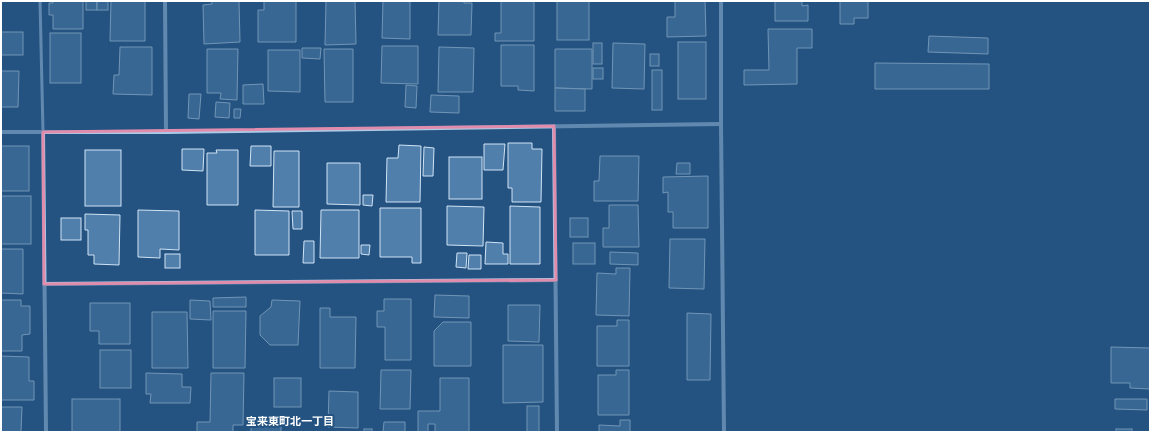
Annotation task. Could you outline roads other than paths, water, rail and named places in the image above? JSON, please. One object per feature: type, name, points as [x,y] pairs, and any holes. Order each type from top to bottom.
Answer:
[{"type":"street","points":[[165,1],[166,132]]},
{"type":"street","points":[[721,1],[724,432]]},
{"type":"street","points":[[1,132],[166,132],[721,124]]},
{"type":"street","points":[[554,126],[557,432]]},
{"type":"street","points":[[43,132],[46,432]]},
{"type":"street","points":[[44,284],[556,280]]},
{"type":"lane","points":[[40,1],[43,132]]},
{"type":"district","name":"宝来東町北一丁目","points":[[290,421]]}]
